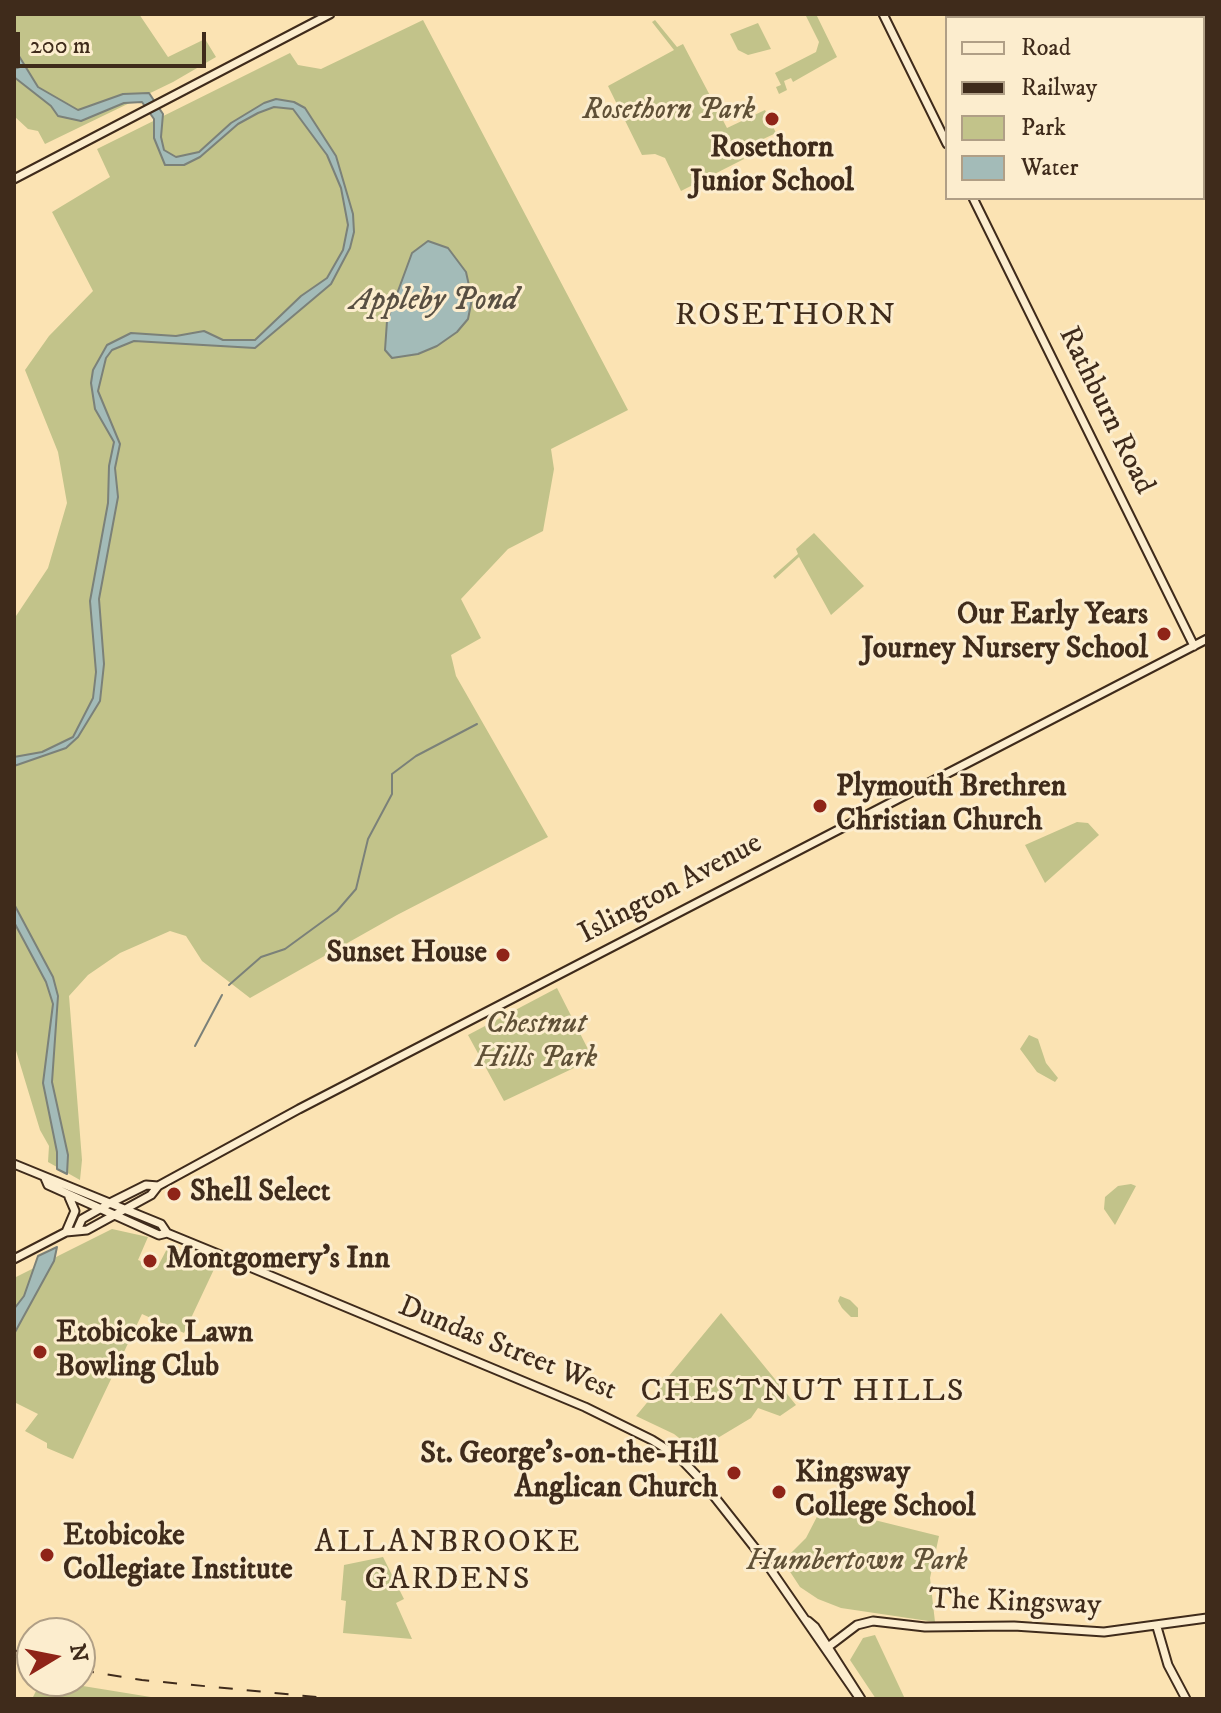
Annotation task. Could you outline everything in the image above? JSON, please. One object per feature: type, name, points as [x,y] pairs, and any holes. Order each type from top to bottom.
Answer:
[{"type":"main road","points":[[14,179],[330,14]]},
{"type":"main road","points":[[883,14],[945,140]]},
{"type":"main road","name":"Rathburn Road","points":[[974,200],[1194,646]]},
{"type":"main road","name":"Islington Avenue","points":[[14,1259],[66,1232],[78,1228],[87,1230],[151,1195],[158,1186],[325,1095],[1207,639]]},
{"type":"main road","name":"Dundas Street West","points":[[14,1164],[161,1224],[167,1233],[585,1407],[679,1457],[702,1481],[828,1647],[861,1699]]},
{"type":"main road","name":"Dundas Street West","points":[[45,1178],[48,1185],[67,1195],[159,1235],[167,1233]]},
{"type":"main road","name":"Islington Avenue","points":[[78,1228],[82,1219],[112,1202],[146,1185],[158,1186]]},
{"type":"main road","points":[[66,1232],[75,1211],[67,1195]]},
{"type":"main road","points":[[147,1218],[144,1207],[151,1195]]},
{"type":"main road","name":"The Kingsway","points":[[828,1647],[857,1625],[873,1621],[925,1627],[1014,1626],[1091,1632],[1157,1627],[1207,1618]]},
{"type":"main road","name":"Dundas Street West","points":[[806,1620],[809,1630],[861,1699]]},
{"type":"main road","points":[[1157,1627],[1168,1665],[1185,1699]]},
{"type":"green space","points":[[14,14],[139,14],[168,57],[205,39],[216,57],[173,82],[45,144],[38,131],[28,129],[14,116]]},
{"type":"green space","points":[[805,14],[816,14],[837,57],[793,82],[791,78],[784,81],[787,90],[779,94],[776,87],[781,85],[775,73],[816,52],[819,42]]},
{"type":"green space","points":[[423,20],[628,410],[551,449],[554,469],[543,531],[508,549],[461,599],[481,638],[451,655],[456,676],[548,837],[397,915],[250,998],[202,961],[186,936],[170,931],[120,953],[88,975],[69,996],[82,1160],[80,1180],[48,1162],[49,1146],[40,1130],[14,1044],[14,619],[48,568],[67,503],[58,452],[25,370],[49,336],[93,291],[52,212],[110,177],[97,149],[290,53],[298,65],[321,69]]},
{"type":"green space","name":"Rosethorn Park","points":[[655,20],[677,47],[683,44],[727,128],[765,110],[776,133],[740,150],[744,159],[681,191],[665,158],[655,154],[642,155],[608,86],[674,50],[652,22]]},
{"type":"green space","points":[[758,23],[771,49],[748,55],[738,50],[730,34]]},
{"type":"green space","points":[[814,533],[864,586],[831,615],[799,557],[775,579],[773,576],[798,554],[796,549]]},
{"type":"green space","points":[[1077,822],[1088,823],[1099,835],[1045,883],[1025,845]]},
{"type":"green space","name":"Chestnut Hills Park","points":[[557,988],[593,1059],[504,1101],[468,1035]]},
{"type":"green space","points":[[1029,1035],[1038,1039],[1046,1063],[1058,1078],[1055,1082],[1037,1072],[1020,1049]]},
{"type":"green space","points":[[1118,1186],[1136,1186],[1115,1225],[1104,1209],[1105,1197]]},
{"type":"green space","points":[[112,1229],[148,1237],[138,1260],[157,1268],[169,1245],[216,1265],[184,1333],[142,1314],[73,1459],[47,1448],[47,1443],[25,1431],[38,1414],[14,1402],[14,1278]]},
{"type":"green space","points":[[840,1296],[858,1308],[858,1317],[851,1317],[842,1308],[838,1301]]},
{"type":"green space","points":[[721,1313],[796,1405],[780,1416],[758,1408],[751,1418],[696,1451],[674,1434],[636,1416]]},
{"type":"green space","name":"Humbertown Park","points":[[822,1507],[939,1536],[930,1578],[935,1622],[841,1608],[818,1599],[800,1587],[783,1561],[806,1538]]},
{"type":"green space","points":[[383,1557],[404,1599],[396,1603],[412,1639],[343,1633],[346,1601],[341,1600],[344,1565]]},
{"type":"green space","points":[[875,1635],[905,1699],[876,1699],[850,1660],[863,1638]]},
{"type":"green space","points":[[96,1688],[163,1699],[32,1699],[96,1697]]},
{"type":"water","points":[[14,48],[38,87],[78,110],[123,94],[149,93],[163,114],[161,137],[164,150],[176,157],[199,152],[231,123],[264,103],[276,99],[294,102],[305,108],[336,156],[353,214],[354,232],[350,248],[331,284],[255,348],[134,341],[112,350],[106,358],[98,391],[120,444],[115,468],[118,497],[99,599],[104,664],[100,701],[78,737],[66,748],[14,766],[14,757],[42,752],[73,737],[93,698],[96,672],[90,601],[108,503],[109,466],[114,442],[95,409],[91,383],[93,370],[107,345],[131,333],[176,336],[204,331],[223,340],[255,340],[301,296],[327,278],[343,250],[348,225],[341,188],[327,155],[293,109],[274,107],[258,113],[238,124],[200,157],[184,165],[165,165],[154,138],[154,119],[142,102],[124,103],[81,121],[58,116],[51,106],[14,77],[14,69],[20,67]]},
{"type":"water","name":"Appleby Pond","points":[[428,241],[448,248],[466,272],[472,299],[468,319],[457,332],[437,346],[418,354],[392,358],[385,350],[387,321],[412,253]]},
{"type":"water","points":[[14,904],[53,977],[58,996],[52,1082],[68,1155],[67,1174],[57,1169],[57,1152],[43,1083],[53,1004],[46,982],[15,924]]},
{"type":"water","points":[[57,1247],[54,1261],[14,1334],[14,1309],[24,1296],[38,1256]]},
{"type":"waterway","points":[[229,985],[261,957],[285,949],[337,911],[356,889],[368,839],[392,794],[392,774],[416,756],[477,724]]},
{"type":"waterway","points":[[195,1046],[222,995]]},
{"type":"railway","points":[[96,1673],[337,1699]]},
{"type":"place","name":"Rosethorn Junior School","points":[[772,119]]},
{"type":"place","name":"Our Early Years Journey Nursery School","points":[[1164,634]]},
{"type":"place","name":"Plymouth Brethren Christian Church","points":[[820,806]]},
{"type":"place","name":"Sunset House","points":[[503,955]]},
{"type":"place","name":"Shell Select","points":[[174,1194]]},
{"type":"place","name":"Montgomery's Inn","points":[[150,1261]]},
{"type":"place","name":"Etobicoke Lawn Bowling Club","points":[[40,1352]]},
{"type":"place","name":"St. George’s-on-the-Hill Anglican Church","points":[[734,1473]]},
{"type":"place","name":"Kingsway College School","points":[[779,1492]]},
{"type":"place","name":"Etobicoke Collegiate Institute","points":[[47,1555]]},
{"type":"district","name":"ROSETHORN","points":[[786,317]]},
{"type":"district","name":"CHESTNUT HILLS","points":[[803,1393]]},
{"type":"district","name":"ALLANBROOKE GARDENS","points":[[448,1562]]}]
